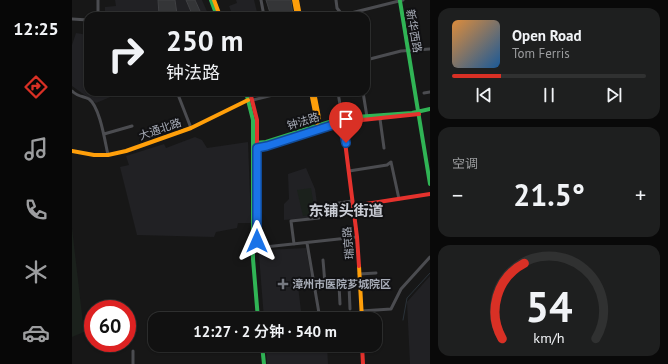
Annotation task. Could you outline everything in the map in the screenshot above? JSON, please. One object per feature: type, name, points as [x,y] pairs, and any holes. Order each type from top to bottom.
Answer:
[{"type":"street","points":[[98,0],[98,12]]},
{"type":"street","points":[[211,0],[216,12]]},
{"type":"street","points":[[214,0],[218,12]]},
{"type":"street","points":[[260,0],[263,12]]},
{"type":"street","points":[[294,0],[296,12]]},
{"type":"street","points":[[297,0],[299,12]]},
{"type":"street","points":[[336,0],[337,8],[340,12]]},
{"type":"street","points":[[355,12],[401,0]]},
{"type":"street","name":"新华西路","points":[[401,0],[430,184]]},
{"type":"street","points":[[72,19],[84,20]]},
{"type":"street","points":[[370,59],[408,51],[430,49]]},
{"type":"street","points":[[72,91],[80,97],[88,99],[94,106],[104,134],[108,155]]},
{"type":"street","points":[[424,93],[430,92]]},
{"type":"street","points":[[179,96],[191,128]]},
{"type":"street","points":[[248,96],[257,120],[255,145],[255,250],[259,312]]},
{"type":"street","name":"大通北路","points":[[72,151],[94,155],[108,155],[126,151],[191,128],[243,101],[268,96]]},
{"type":"street","points":[[312,96],[319,127]]},
{"type":"street","points":[[315,96],[319,127]]},
{"type":"street","points":[[339,96],[342,120]]},
{"type":"street","points":[[364,96],[367,119]]},
{"type":"street","name":"钟法路","points":[[255,145],[267,146],[342,120],[380,119],[430,111]]},
{"type":"street","name":"钟法路","points":[[367,119],[419,113]]},
{"type":"street","points":[[380,119],[384,148]]},
{"type":"street","name":"瑞京路","points":[[342,120],[353,206],[361,312]]},
{"type":"street","points":[[104,134],[132,126]]},
{"type":"street","points":[[349,171],[387,165],[391,162],[399,199]]},
{"type":"street","points":[[353,206],[430,194]]},
{"type":"street","points":[[294,244],[291,221],[319,218],[320,206],[352,201]]},
{"type":"street","points":[[255,250],[356,237]]},
{"type":"street","points":[[307,243],[319,312]]},
{"type":"street","points":[[361,312],[391,309],[401,289],[430,257]]},
{"type":"street","points":[[323,260],[325,284]]},
{"type":"street","points":[[359,274],[376,273]]},
{"type":"street","points":[[314,285],[333,282],[339,285],[360,285]]},
{"type":"street","points":[[339,285],[340,304]]},
{"type":"street","points":[[349,285],[350,309]]},
{"type":"street","points":[[133,352],[133,364]]},
{"type":"street","points":[[261,352],[261,363]]},
{"type":"street","points":[[363,352],[364,364]]},
{"type":"shaded area","points":[[115,0],[202,0],[207,12],[105,12],[105,7],[116,6]]},
{"type":"shaded area","points":[[236,0],[254,0],[257,12],[231,12],[229,6],[237,3]]},
{"type":"shaded area","points":[[76,33],[84,34],[84,94],[72,86],[72,45]]},
{"type":"shaded area","points":[[86,96],[113,96],[96,103]]},
{"type":"shaded area","points":[[195,137],[202,140],[207,148],[248,142],[251,223],[238,223],[237,228],[216,232],[214,237],[137,235],[120,167],[129,165],[126,156],[164,144],[166,148]]},
{"type":"shaded area","points":[[306,168],[315,189],[319,217],[284,220],[284,204],[289,199],[288,174]]},
{"type":"shaded area","points":[[311,188],[315,212],[312,215],[303,216],[297,190]]},
{"type":"shaded area","points":[[72,228],[84,332],[72,337]]},
{"type":"shaded area","name":"漳州市医院芗城院区","points":[[306,248],[312,282],[298,286],[301,311],[263,312],[259,255],[266,250]]},
{"type":"shaded area","points":[[430,276],[430,364],[410,364],[407,302]]},
{"type":"shaded area","points":[[266,352],[327,352],[328,364],[267,364]]},
{"type":"building","points":[[158,0],[175,0],[177,12],[159,12]]},
{"type":"building","points":[[186,0],[195,0],[200,11],[191,12]]},
{"type":"building","points":[[266,0],[291,0],[292,12],[270,12]]},
{"type":"waterway","points":[[403,320],[407,298],[430,273]]},
{"type":"traffic: fast","points":[[211,0],[216,12]]},
{"type":"traffic: fast","points":[[400,1],[430,184]]},
{"type":"traffic: fast","points":[[247,96],[253,120],[253,259],[257,312]]},
{"type":"traffic: fast","points":[[255,143],[266,142],[342,118],[412,113],[430,109]]},
{"type":"traffic: fast","points":[[263,352],[264,364]]},
{"type":"traffic: slow","points":[[214,0],[218,12]]},
{"type":"traffic: slow","points":[[294,0],[296,12]]},
{"type":"traffic: slow","points":[[297,0],[299,12]]},
{"type":"traffic: slow","points":[[312,96],[318,127]]},
{"type":"traffic: slow","points":[[315,96],[319,118]]},
{"type":"traffic: slow","points":[[72,151],[94,155],[108,155],[126,151],[191,128],[248,100]]},
{"type":"traffic: slow","points":[[359,266],[362,312]]},
{"type":"traffic: jam","points":[[251,96],[257,120],[257,154]]},
{"type":"traffic: jam","points":[[254,148],[267,146],[343,122],[419,114]]},
{"type":"traffic: jam","points":[[342,118],[357,237],[359,266]]},
{"type":"traffic: jam","points":[[353,206],[430,194]]},
{"type":"traffic: jam","points":[[362,352],[363,364]]},
{"type":"place","name":"漳州市医院芗城院区","points":[[283,284]]},
{"type":"district","name":"东铺头街道","points":[[346,210]]},
{"type":"route","points":[[257,241],[257,148],[342,122],[346,143]]}]
